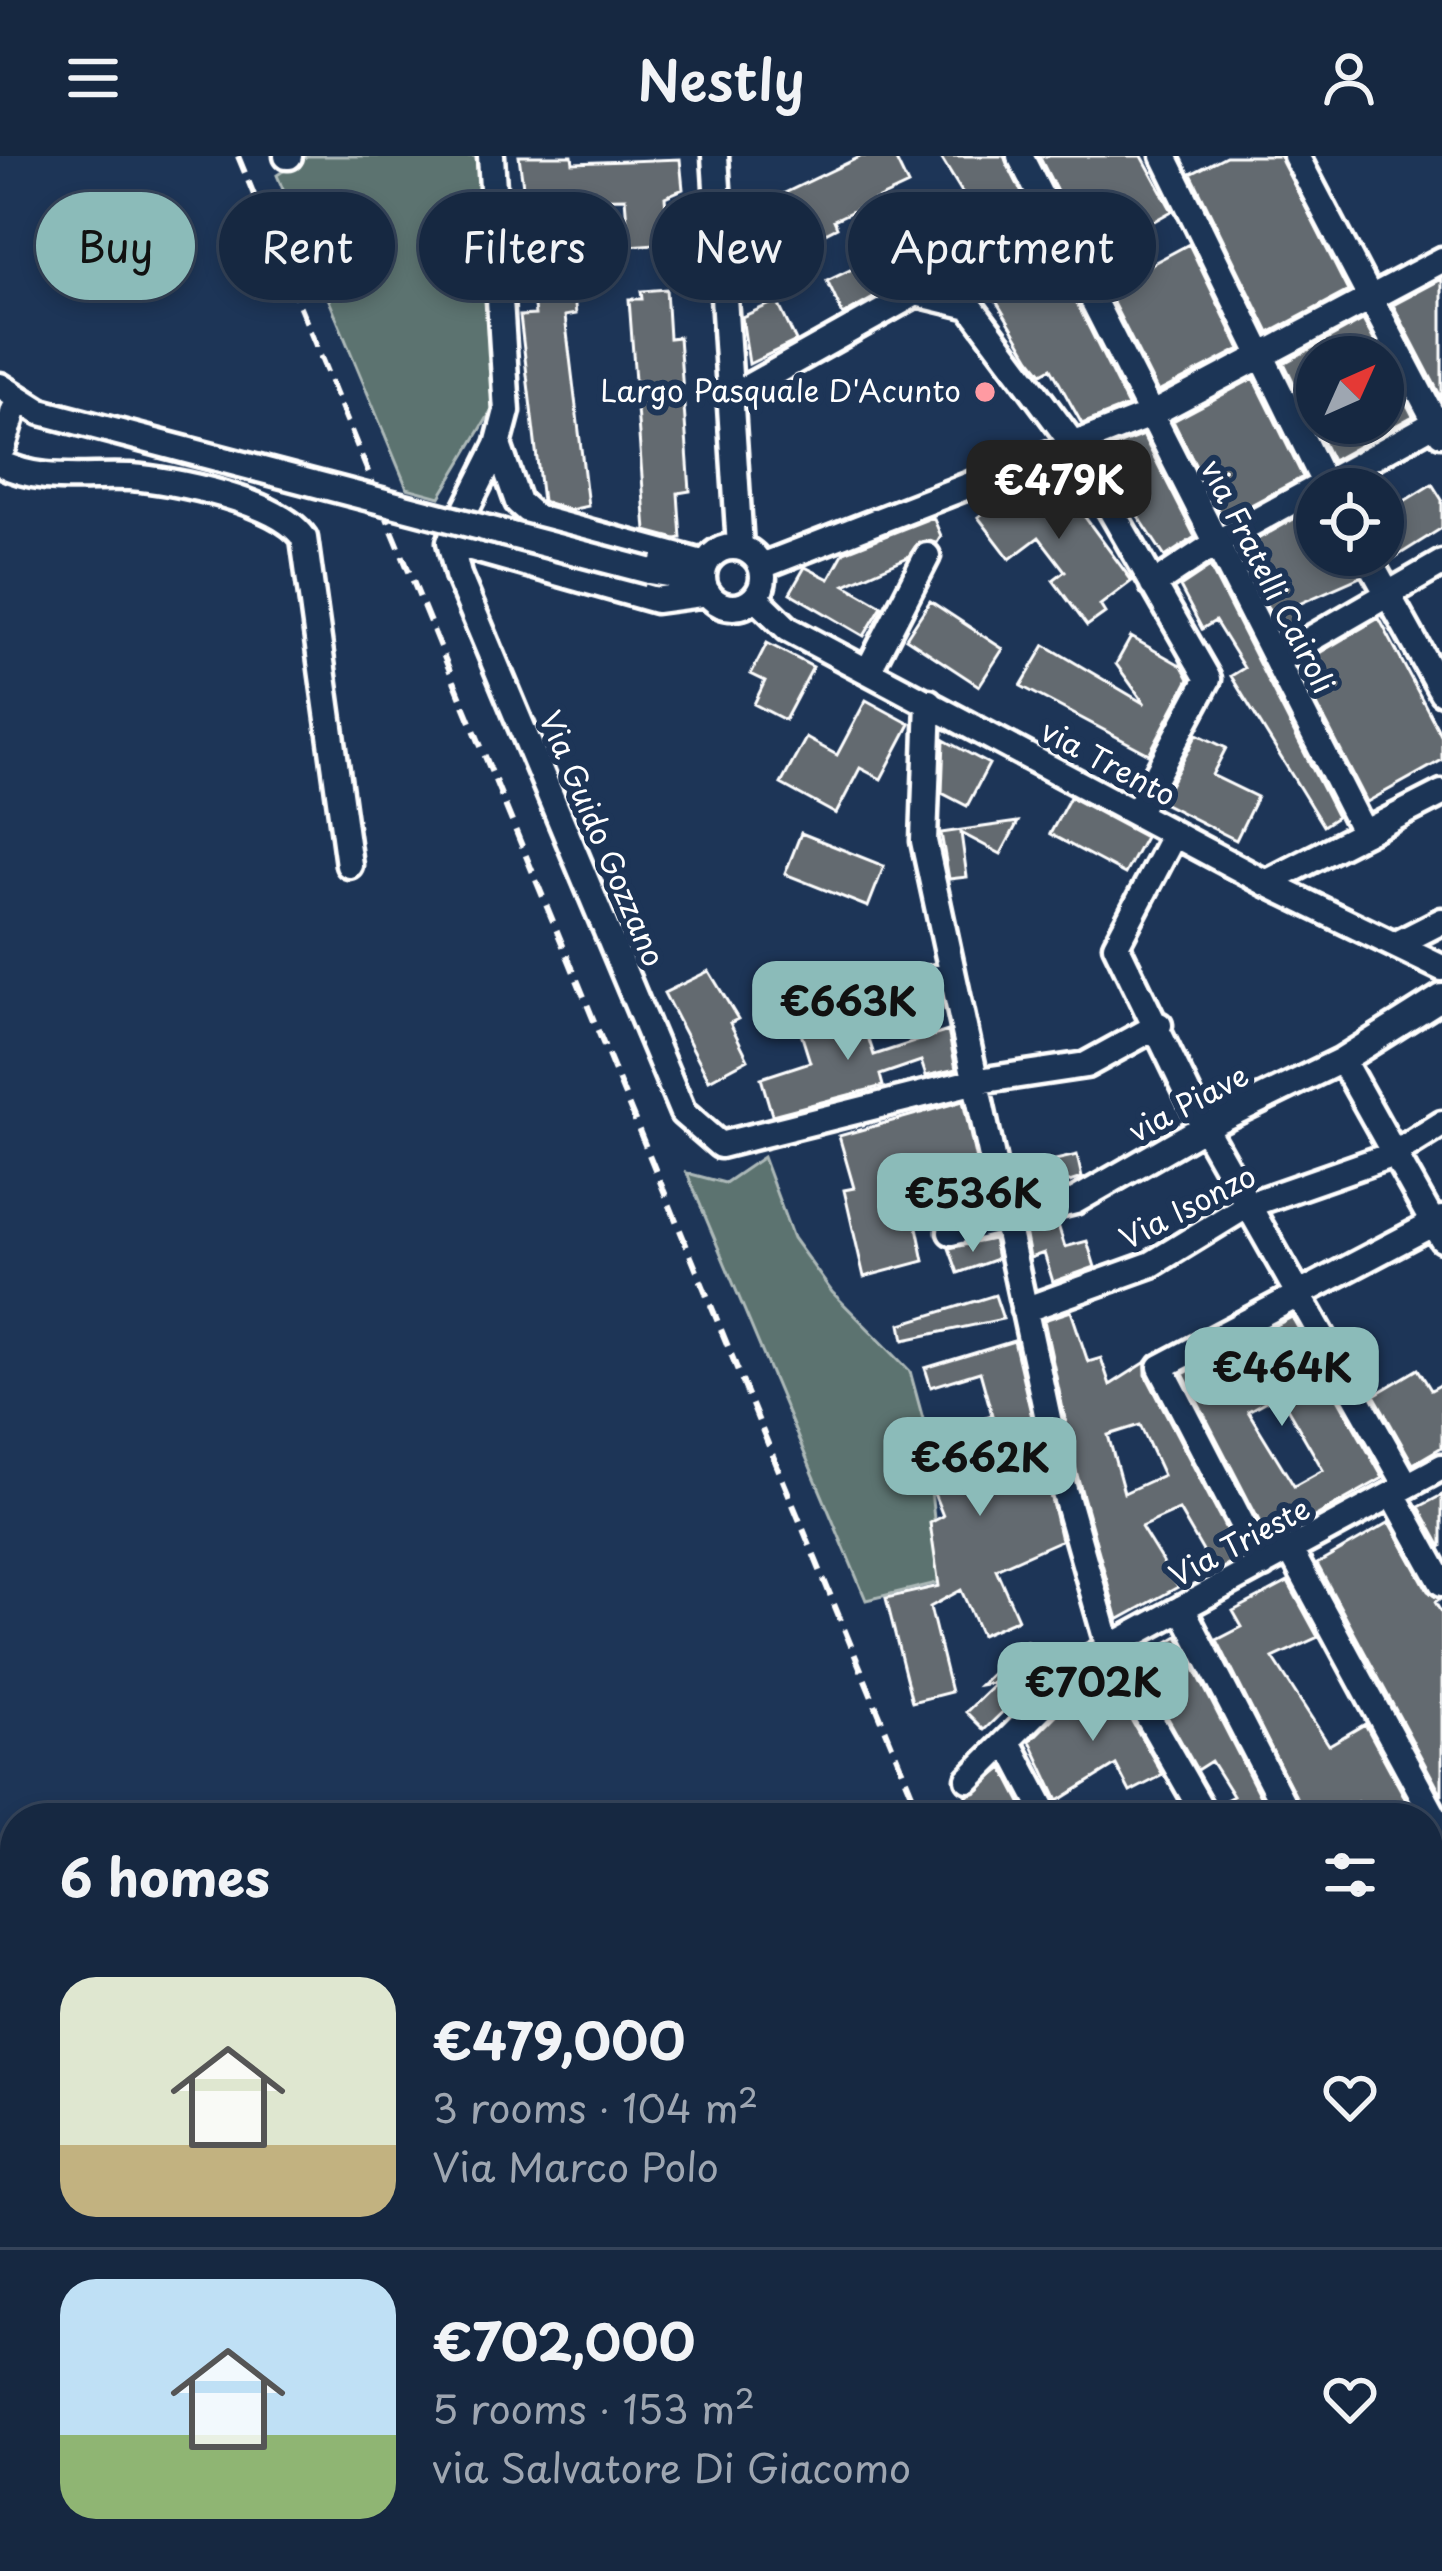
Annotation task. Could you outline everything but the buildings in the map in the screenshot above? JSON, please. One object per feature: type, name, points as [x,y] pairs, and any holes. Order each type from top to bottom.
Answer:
[{"type":"street","points":[[490,156],[506,411],[498,445],[450,542],[656,599],[706,579],[720,550],[740,548],[762,566],[764,583],[756,598],[730,608],[706,579],[536,518],[518,502],[498,445]]},
{"type":"street","points":[[715,156],[740,548]]},
{"type":"street","name":"via Fratelli Cairoli","points":[[1021,156],[1364,833]]},
{"type":"street","points":[[1164,156],[1316,468]]},
{"type":"street","points":[[1296,156],[1367,300],[1440,425],[1359,468]]},
{"type":"street","points":[[762,566],[1150,415],[1442,260]]},
{"type":"street","points":[[733,396],[916,293],[970,306],[1072,444],[1208,679],[1136,813]]},
{"type":"street","points":[[0,386],[22,410],[649,572],[706,579]]},
{"type":"street","points":[[22,410],[6,456],[135,477],[260,506],[296,527],[304,538],[349,865]]},
{"type":"street","points":[[1153,585],[1216,543],[1296,501]]},
{"type":"street","name":"Via Guido Gozzano","points":[[450,542],[458,575],[683,1113],[720,1145],[972,1082]]},
{"type":"street","points":[[868,669],[928,556]]},
{"type":"street","points":[[1276,659],[1442,563]]},
{"type":"street","points":[[1378,576],[1442,692]]},
{"type":"street","name":"via Trento","points":[[756,598],[788,628],[1266,883],[1442,968]]},
{"type":"street","points":[[929,702],[924,841],[972,1082],[1061,1478],[1109,1648],[1197,1803]]},
{"type":"street","points":[[1266,883],[1442,793]]},
{"type":"street","points":[[1174,833],[1116,945],[1160,1025],[1204,1127],[1300,1293],[1442,1583]]},
{"type":"street","points":[[1395,945],[1442,921]]},
{"type":"street","points":[[881,991],[950,975]]},
{"type":"street","name":"via Piave","points":[[951,1232],[1075,1201],[1204,1127],[1342,1060],[1442,997]]},
{"type":"street","points":[[972,1082],[1086,1065],[1160,1025]]},
{"type":"street","points":[[1263,1565],[1161,1367],[1300,1293],[1439,1228],[1342,1060]]},
{"type":"street","name":"Via Isonzo","points":[[1024,1310],[1152,1264],[1248,1205],[1394,1154],[1442,1124]]},
{"type":"street","name":"Via Trieste","points":[[969,1779],[1090,1658],[1442,1467]]},
{"type":"street","points":[[1290,1550],[1427,1803]]},
{"type":"street","points":[[1182,1608],[1283,1803]]},
{"type":"street","points":[[1008,1742],[1040,1803]]},
{"type":"green space","points":[[307,156],[476,156],[480,192],[419,192],[419,300],[490,300],[496,360],[495,405],[440,497],[407,488],[329,300],[395,300],[395,192],[284,192],[277,175]]},
{"type":"green space","points":[[763,1157],[793,1238],[832,1292],[910,1371],[923,1419],[941,1582],[866,1600],[687,1173],[725,1183]]},
{"type":"railway","points":[[238,156],[916,1803]]},
{"type":"place","name":"Largo Pasquale D'Acunto","points":[[985,392]]}]
